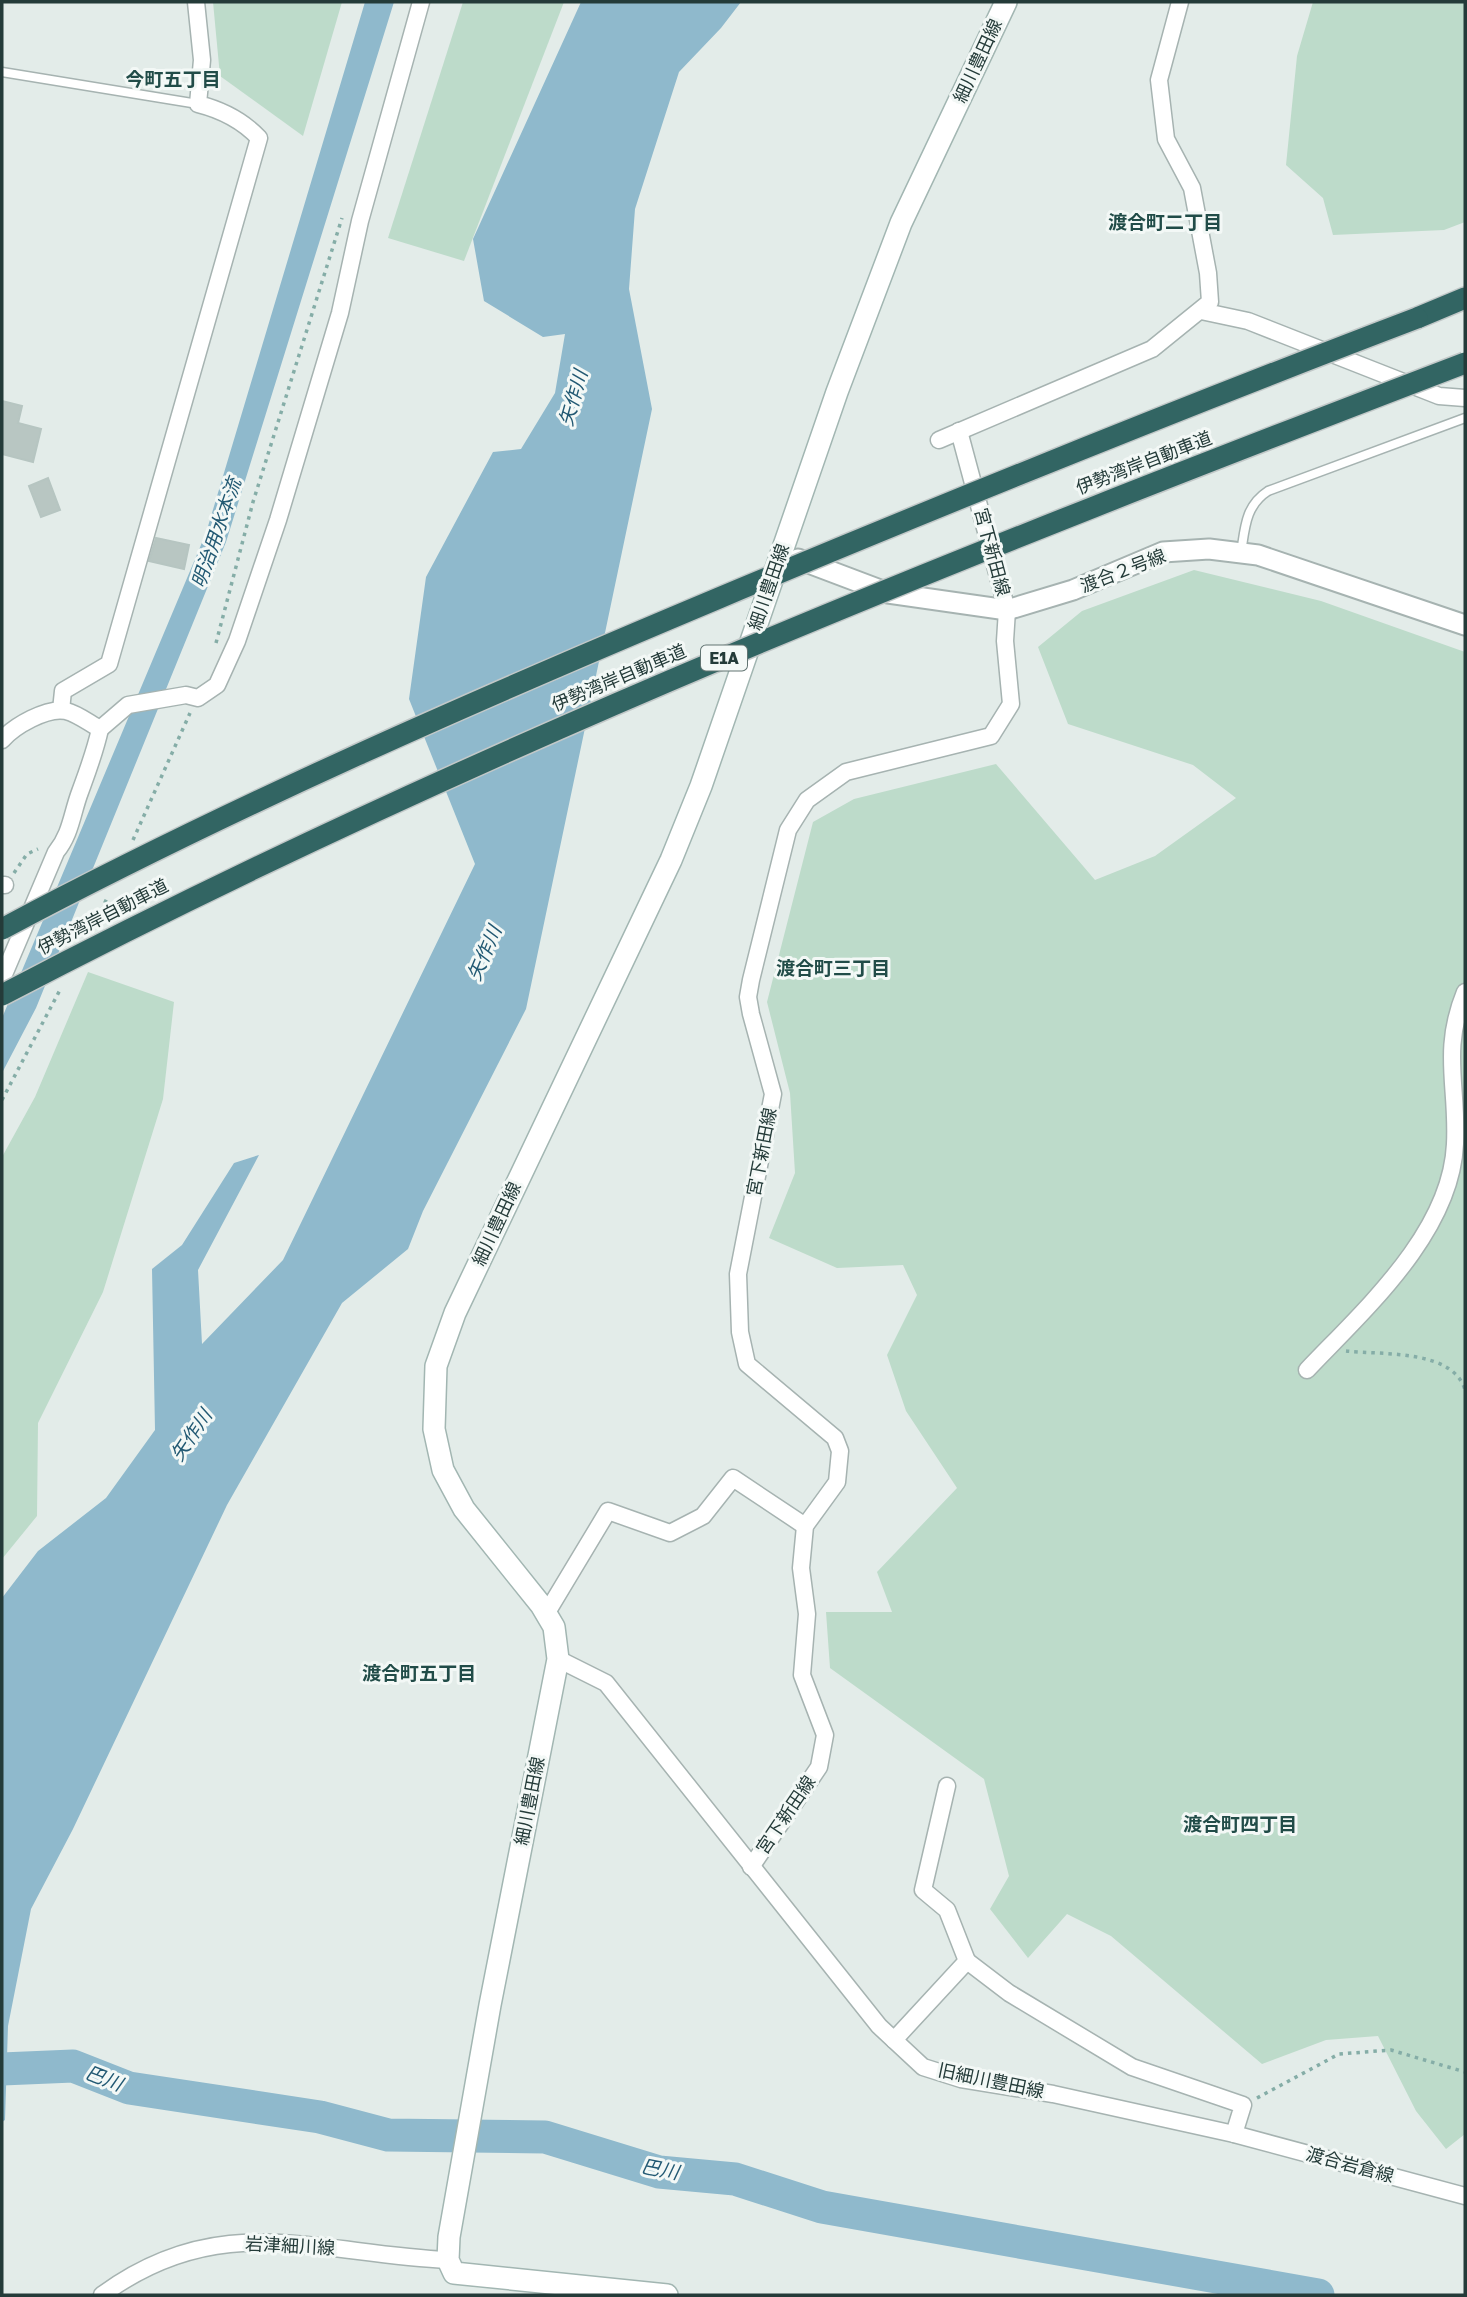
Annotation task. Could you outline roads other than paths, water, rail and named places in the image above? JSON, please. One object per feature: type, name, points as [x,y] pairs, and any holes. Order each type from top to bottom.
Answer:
[{"type":"highway","name":"伊勢湾岸自動車道","points":[[2,929],[251,803],[579,657],[1061,457],[1465,299]]},
{"type":"highway","name":"伊勢湾岸自動車道","points":[[2,995],[274,857],[603,709],[939,568],[1465,363]]},
{"type":"highway","points":[[1285,432],[1465,372]]},
{"type":"main road","name":"細川豊田線","points":[[448,2260],[449,2237],[490,2004],[558,1659],[554,1627],[464,1509],[443,1470],[434,1429],[436,1366],[455,1313],[671,860],[701,786],[836,392],[901,223],[1006,2]]},
{"type":"main road","points":[[448,2260],[454,2273],[640,2290],[667,2295]]},
{"type":"street","points":[[61,710],[63,691],[109,664],[259,138],[248,127],[218,109],[198,104],[202,60],[196,2]]},
{"type":"street","points":[[2,979],[56,852],[66,839],[80,792],[94,760],[100,729],[128,705],[192,697],[217,685],[237,641],[278,520],[340,313],[360,221],[421,2]]},
{"type":"street","points":[[939,440],[1152,349],[1210,302],[1208,273],[1192,188],[1166,139],[1159,79],[1180,2]]},
{"type":"street","points":[[1201,311],[1248,321],[1439,396],[1465,398]]},
{"type":"street","name":"宮下新田線","points":[[751,1867],[819,1767],[825,1735],[802,1675],[807,1614],[801,1568],[805,1526],[837,1482],[840,1451],[835,1438],[747,1364],[740,1332],[738,1274],[773,1094],[748,997],[788,830],[807,800],[846,772],[990,736],[1011,704],[1004,641],[1007,610],[959,431]]},
{"type":"street","name":"渡合２号線","points":[[780,553],[888,593],[1007,610],[1073,590],[1163,552],[1209,550],[1241,553],[1258,555],[1310,571],[1465,625]]},
{"type":"street","points":[[4,732],[40,715],[61,710],[100,729]]},
{"type":"street","points":[[1307,1370],[1370,1304],[1422,1240],[1445,1196],[1455,1146],[1450,1054],[1456,1015],[1465,992]]},
{"type":"street","points":[[546,1614],[608,1511],[670,1533],[703,1516],[733,1478],[805,1526]]},
{"type":"street","name":"旧細川豊田線","points":[[558,1659],[606,1683],[879,2026],[923,2067],[961,2079],[1053,2094],[1234,2134]]},
{"type":"street","points":[[947,1786],[923,1890],[947,1910],[967,1961],[1009,1993],[1132,2067],[1243,2105],[1234,2134]]},
{"type":"street","points":[[894,2040],[967,1961]]},
{"type":"street","name":"渡合岩倉線","points":[[1234,2134],[1465,2196]]},
{"type":"street","name":"岩津細川線","points":[[102,2295],[125,2279],[191,2249],[254,2241],[309,2244],[410,2258],[448,2260]]},
{"type":"lane","points":[[2,72],[198,104]]},
{"type":"lane","points":[[1241,553],[1248,513],[1255,500],[1268,491],[1465,418]]},
{"type":"water","name":"明治用水本流","points":[[365,2],[394,2],[226,542],[36,1008],[2,1073],[2,1018],[206,533]]},
{"type":"water","name":"矢作川","points":[[581,2],[741,2],[721,28],[679,72],[635,209],[629,289],[652,409],[526,1009],[423,1211],[408,1249],[342,1303],[227,1505],[73,1829],[31,1909],[8,2026],[5,2120],[2,2122],[2,1598],[38,1551],[106,1498],[155,1430],[152,1269],[182,1245],[234,1163],[259,1155],[198,1270],[202,1344],[283,1260],[475,864],[409,699],[426,577],[493,452],[521,449],[555,393],[565,334],[543,337],[484,301],[473,239]]},
{"type":"waterway","name":"巴川","points":[[2,2069],[73,2066],[129,2088],[320,2117],[388,2135],[545,2137],[659,2172],[735,2179],[822,2207],[1318,2295]]},
{"type":"district","name":"今町五丁目","points":[[173,79]]},
{"type":"district","name":"渡合町二丁目","points":[[1165,222]]},
{"type":"district","name":"渡合町三丁目","points":[[833,968]]},
{"type":"district","name":"渡合町五丁目","points":[[419,1673]]},
{"type":"district","name":"渡合町四丁目","points":[[1240,1824]]}]
